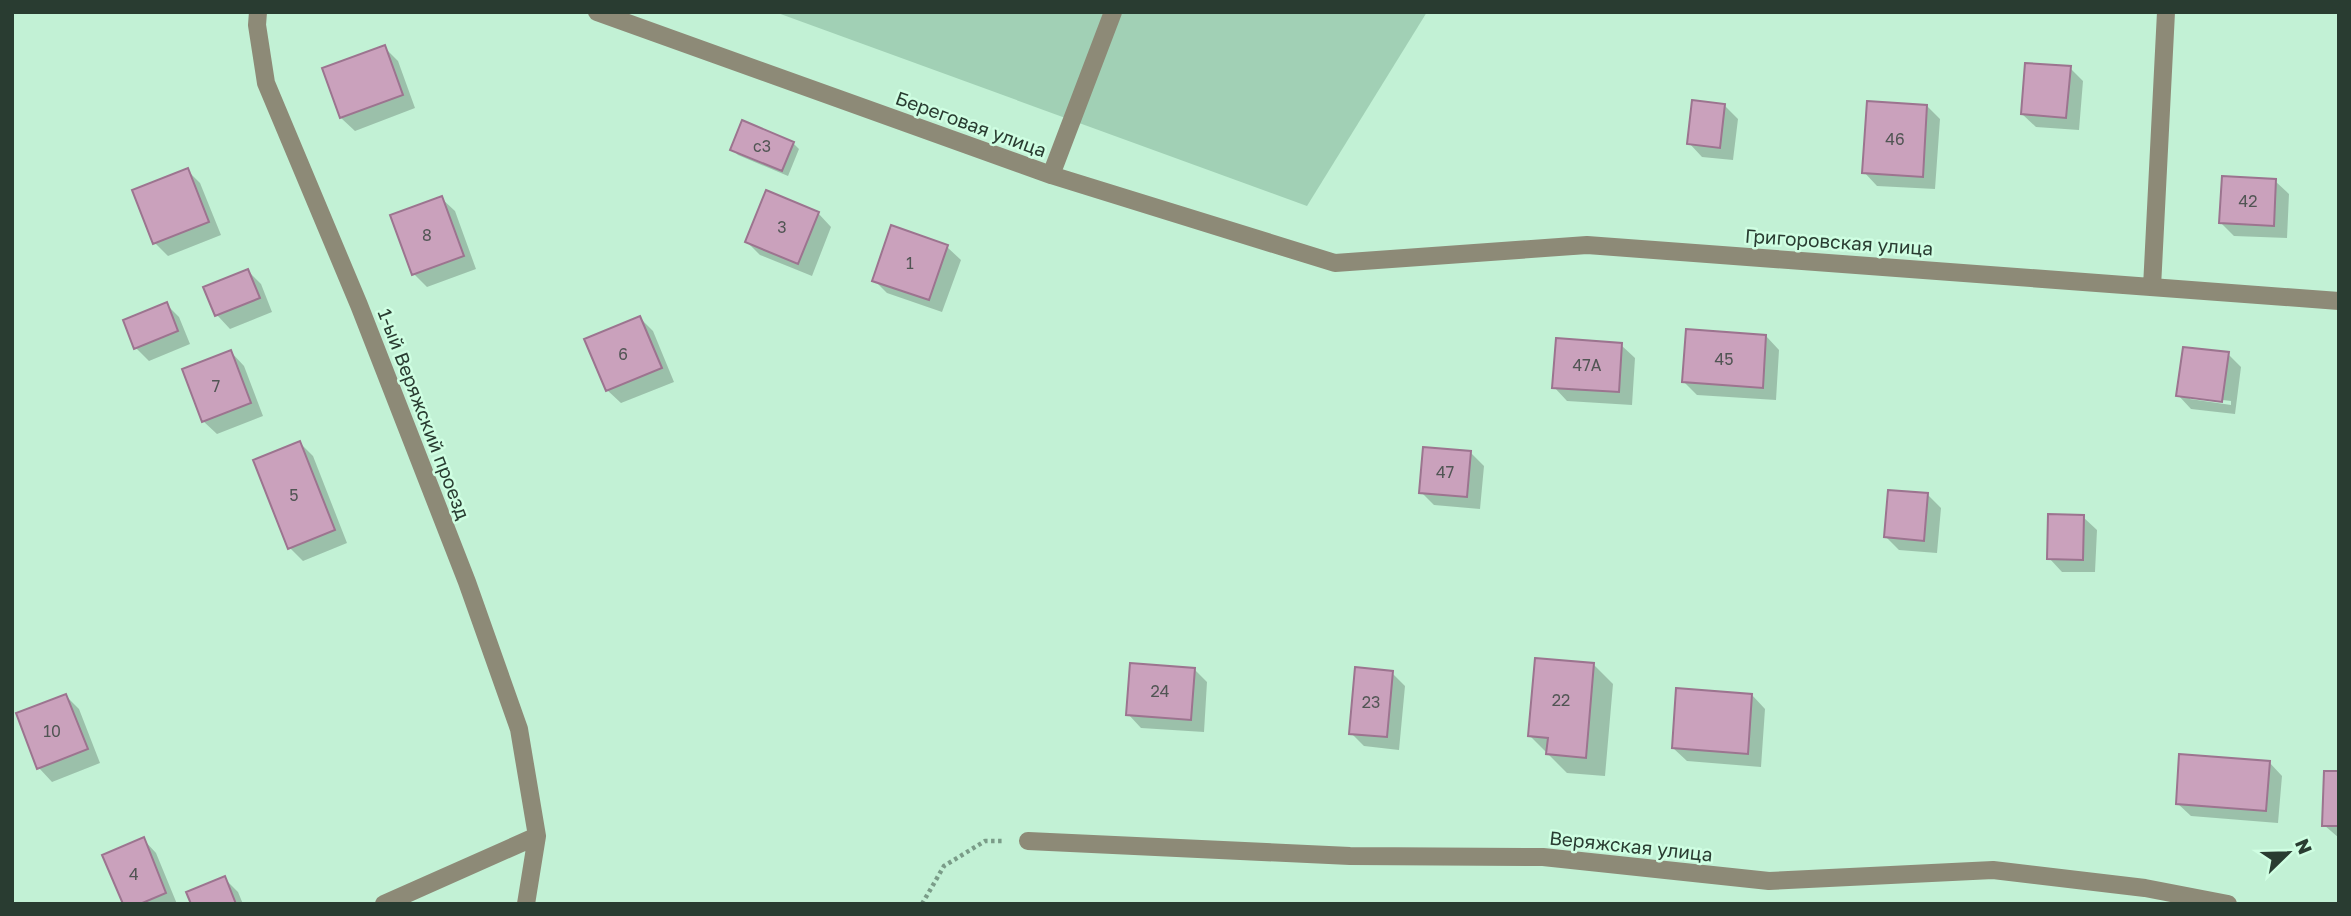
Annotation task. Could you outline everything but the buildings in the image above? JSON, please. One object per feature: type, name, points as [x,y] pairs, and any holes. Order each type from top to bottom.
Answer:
[{"type":"street","name":"1-ый Веряжский проезд","points":[[258,12],[257,25],[266,83],[378,355],[467,582],[519,729],[537,836],[526,904]]},
{"type":"street","name":"Береговая улица","points":[[597,12],[1051,175],[1335,263]]},
{"type":"street","points":[[1051,175],[1113,12]]},
{"type":"street","points":[[2152,287],[2166,12]]},
{"type":"street","name":"Григоровская улица","points":[[1335,263],[1587,245],[2339,301]]},
{"type":"street","points":[[384,904],[537,836]]},
{"type":"street","name":"Веряжская улица","points":[[1028,841],[1350,856],[1543,857],[1769,881],[1993,870],[2145,888],[2228,904]]},
{"type":"path","points":[[922,904],[944,866],[985,841],[1028,841]]},
{"type":"green space","points":[[775,12],[1427,12],[1307,206]]}]
